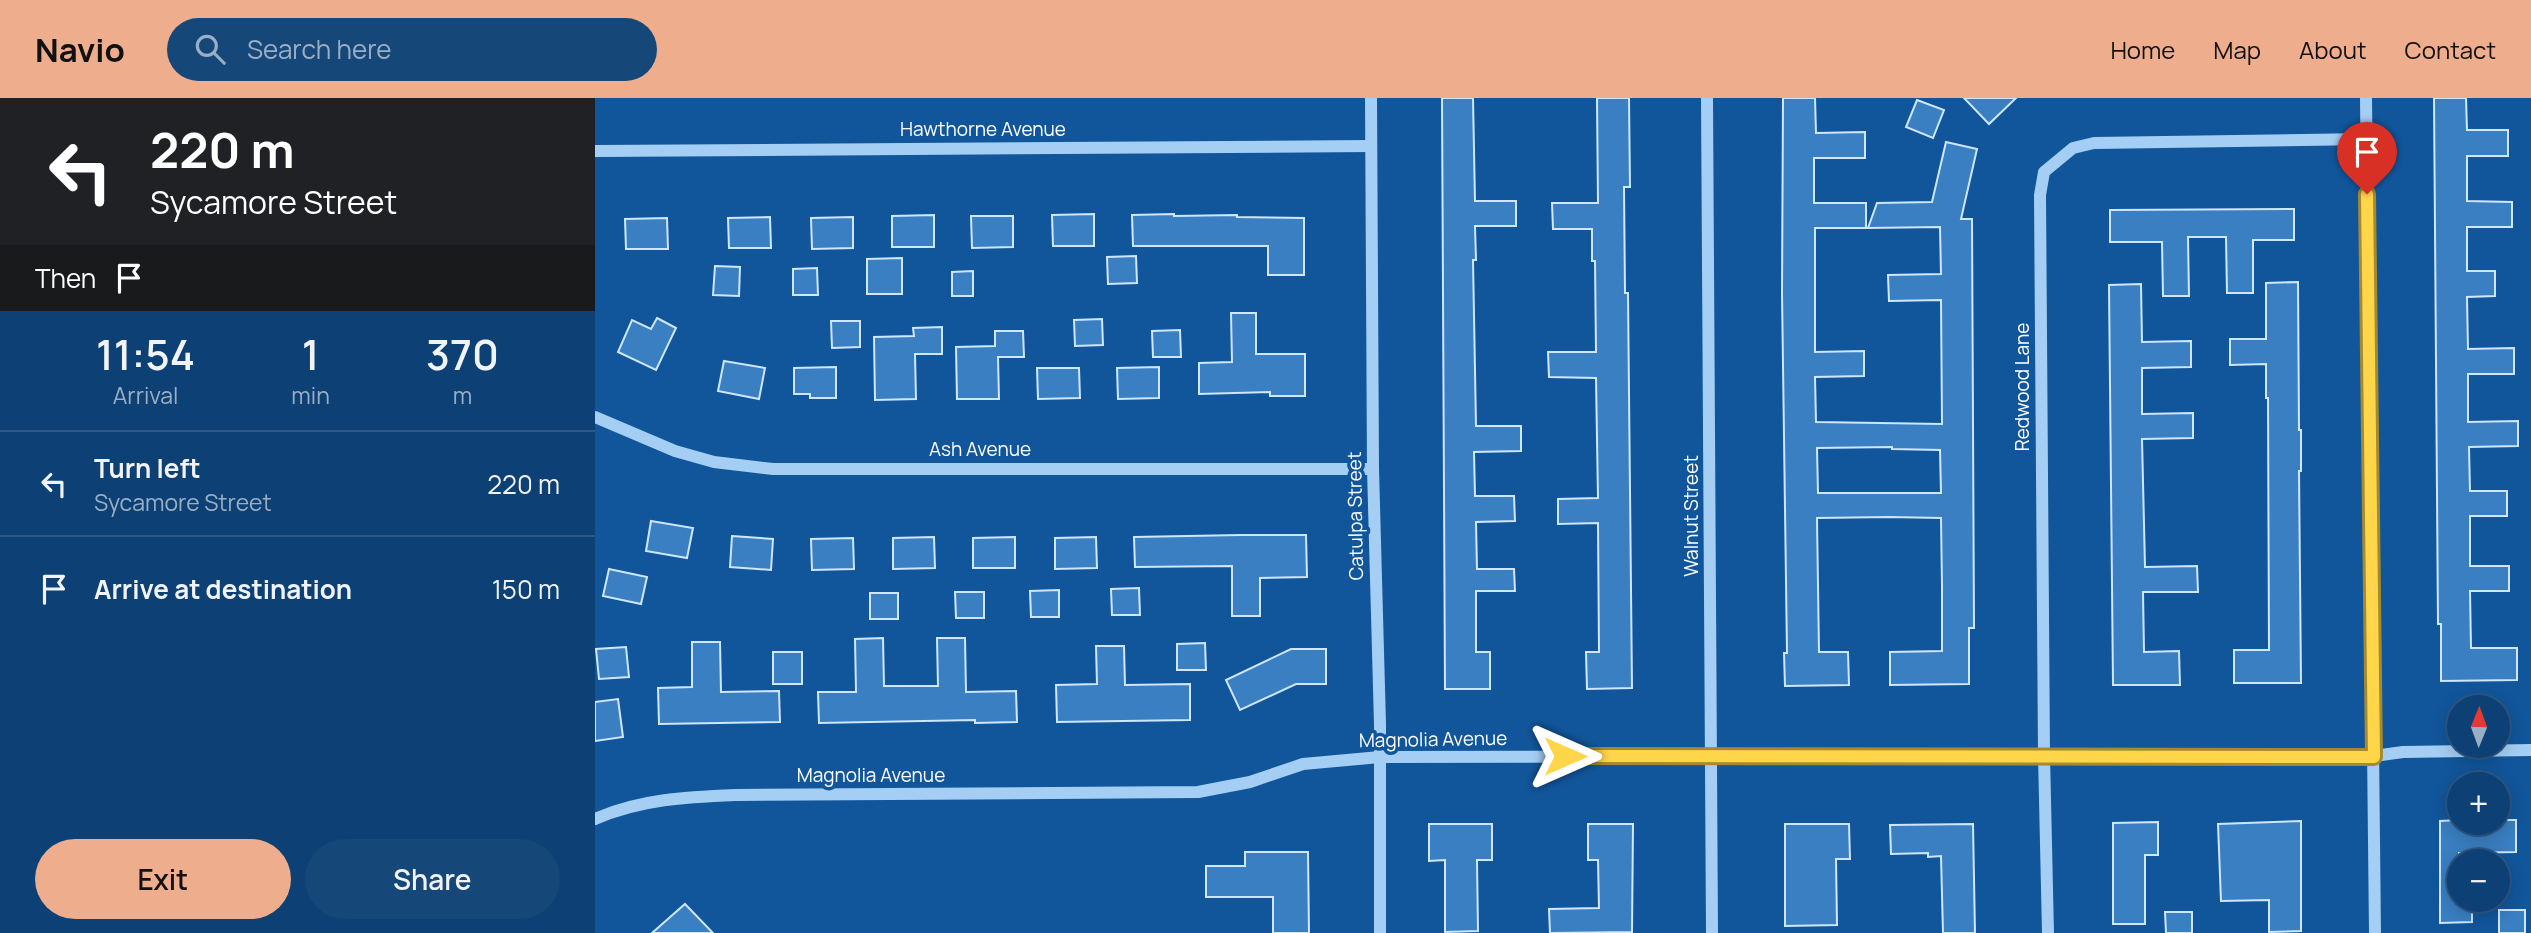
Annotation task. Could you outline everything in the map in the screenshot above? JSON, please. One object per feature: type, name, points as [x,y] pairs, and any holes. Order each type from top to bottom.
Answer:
[{"type":"street","name":"Catulpa Street","points":[[1371,98],[1380,933]]},
{"type":"street","name":"Walnut Street","points":[[1707,98],[1711,933]]},
{"type":"street","points":[[2366,98],[2375,933]]},
{"type":"street","name":"Redwood Lane","points":[[2048,933],[2040,208],[2044,172],[2073,148],[2094,143],[2366,139]]},
{"type":"street","name":"Hawthorne Avenue","points":[[595,151],[1371,146]]},
{"type":"street","name":"Ash Avenue","points":[[595,417],[675,451],[714,462],[773,469],[1373,469]]},
{"type":"street","name":"Magnolia Avenue","points":[[595,819],[618,809],[673,798],[736,795],[1198,792],[1250,782],[1303,764],[1380,757],[2374,757],[2403,752],[2531,750]]},
{"type":"building","points":[[1442,98],[1473,98],[1475,201],[1516,201],[1516,226],[1475,226],[1476,260],[1473,260],[1476,426],[1521,426],[1521,451],[1474,452],[1475,496],[1514,496],[1515,521],[1476,522],[1477,569],[1514,569],[1515,591],[1476,591],[1476,652],[1490,652],[1490,689],[1445,689]]},
{"type":"building","points":[[1597,98],[1629,98],[1630,187],[1624,187],[1625,293],[1628,293],[1632,688],[1587,689],[1586,652],[1599,652],[1598,523],[1558,524],[1558,499],[1598,498],[1596,378],[1549,377],[1548,352],[1596,352],[1592,229],[1553,229],[1552,203],[1598,203]]},
{"type":"building","points":[[1783,98],[1815,98],[1816,133],[1865,132],[1865,158],[1814,158],[1814,203],[1866,203],[1866,228],[1815,228],[1815,352],[1864,351],[1864,376],[1815,377],[1816,422],[1942,424],[1941,300],[1889,301],[1888,275],[1941,274],[1940,227],[1868,228],[1877,203],[1932,202],[1946,142],[1977,149],[1961,219],[1972,219],[1974,628],[1969,628],[1969,684],[1890,685],[1890,652],[1942,651],[1942,587],[1941,518],[1889,517],[1817,518],[1819,652],[1848,652],[1849,685],[1785,686],[1784,653],[1787,653],[1782,293]],"holes":[[[1817,448],[1940,450],[1941,493],[1818,493]]]},
{"type":"building","points":[[1964,98],[2016,98],[1989,124]]},
{"type":"building","points":[[2434,98],[2466,98],[2467,130],[2508,130],[2508,156],[2467,156],[2467,201],[2512,202],[2512,227],[2467,227],[2467,271],[2495,271],[2495,296],[2467,297],[2468,349],[2514,348],[2514,374],[2468,374],[2468,422],[2518,421],[2518,446],[2469,447],[2470,491],[2507,491],[2507,516],[2470,516],[2470,566],[2509,566],[2509,591],[2470,591],[2471,648],[2517,648],[2517,680],[2441,681],[2441,624],[2438,624]]},
{"type":"building","points":[[1917,100],[1944,110],[1933,138],[1906,127]]},
{"type":"building","points":[[2294,209],[2294,240],[2253,240],[2253,293],[2227,293],[2226,237],[2188,237],[2189,296],[2163,296],[2162,242],[2110,242],[2110,210]]},
{"type":"building","points":[[1094,214],[1094,246],[1053,246],[1052,215]]},
{"type":"building","points":[[934,215],[934,247],[892,247],[892,216]]},
{"type":"building","points":[[1132,215],[1304,218],[1304,275],[1268,275],[1268,246],[1133,246]]},
{"type":"building","points":[[971,216],[1013,216],[1013,247],[972,248]]},
{"type":"building","points":[[770,217],[771,248],[729,248],[728,218]]},
{"type":"building","points":[[853,217],[853,248],[812,249],[811,218]]},
{"type":"building","points":[[667,218],[668,249],[626,249],[625,219]]},
{"type":"building","points":[[1136,256],[1137,283],[1108,284],[1107,257]]},
{"type":"building","points":[[902,258],[902,294],[867,294],[867,259]]},
{"type":"building","points":[[715,266],[740,267],[739,296],[713,295]]},
{"type":"building","points":[[817,268],[818,295],[793,295],[793,269]]},
{"type":"building","points":[[973,271],[973,296],[952,296],[952,272]]},
{"type":"building","points":[[2298,282],[2301,683],[2234,683],[2234,650],[2269,650],[2268,398],[2266,364],[2230,365],[2230,339],[2266,339],[2266,283]]},
{"type":"building","points":[[2141,284],[2142,342],[2191,341],[2191,367],[2142,368],[2142,414],[2193,413],[2193,438],[2142,439],[2145,567],[2197,566],[2198,592],[2143,592],[2144,652],[2179,651],[2180,685],[2113,685],[2109,285]]},
{"type":"building","points":[[1231,313],[1256,313],[1256,354],[1305,354],[1305,396],[1270,396],[1270,392],[1199,394],[1199,363],[1232,362]]},
{"type":"building","points":[[657,318],[676,328],[656,370],[618,352],[632,320],[651,329]]},
{"type":"building","points":[[1102,319],[1103,345],[1075,346],[1074,320]]},
{"type":"building","points":[[831,321],[860,321],[860,347],[832,348]]},
{"type":"building","points":[[942,327],[942,354],[915,354],[916,399],[875,400],[874,337],[914,336],[913,328]]},
{"type":"building","points":[[1180,330],[1181,357],[1153,357],[1152,331]]},
{"type":"building","points":[[995,331],[1023,331],[1024,357],[998,357],[999,399],[957,399],[956,347],[995,346]]},
{"type":"building","points":[[724,361],[765,368],[759,399],[718,391]]},
{"type":"building","points":[[836,367],[836,398],[810,398],[810,394],[794,394],[794,368]]},
{"type":"building","points":[[1159,367],[1159,398],[1118,399],[1117,368]]},
{"type":"building","points":[[1037,368],[1079,368],[1080,398],[1038,399]]},
{"type":"building","points":[[651,521],[693,528],[687,558],[646,551]]},
{"type":"building","points":[[1306,535],[1307,577],[1260,578],[1260,616],[1232,616],[1232,566],[1135,567],[1134,537]]},
{"type":"building","points":[[732,536],[773,539],[771,570],[730,567]]},
{"type":"building","points":[[934,537],[935,568],[893,569],[893,538]]},
{"type":"building","points":[[1015,537],[1015,568],[973,568],[973,538]]},
{"type":"building","points":[[1096,537],[1097,568],[1055,569],[1055,538]]},
{"type":"building","points":[[853,538],[854,569],[812,570],[811,539]]},
{"type":"building","points":[[609,569],[647,577],[641,604],[603,596]]},
{"type":"building","points":[[1139,588],[1140,615],[1112,615],[1111,589]]},
{"type":"building","points":[[1059,590],[1059,617],[1031,617],[1030,591]]},
{"type":"building","points":[[955,592],[984,592],[984,618],[956,618]]},
{"type":"building","points":[[870,593],[898,593],[898,619],[870,619]]},
{"type":"building","points":[[883,638],[884,686],[938,686],[937,638],[965,638],[966,692],[1016,691],[1017,722],[975,723],[975,720],[819,723],[818,692],[856,692],[855,639]]},
{"type":"building","points":[[692,642],[720,642],[721,692],[779,691],[780,722],[659,724],[658,688],[692,687]]},
{"type":"building","points":[[1205,643],[1206,670],[1177,670],[1177,644]]},
{"type":"building","points":[[1096,646],[1124,646],[1125,685],[1190,684],[1190,720],[1057,722],[1056,685],[1097,684]]},
{"type":"building","points":[[626,647],[629,677],[599,679],[596,649]]},
{"type":"building","points":[[1291,649],[1326,649],[1326,684],[1296,684],[1240,710],[1226,680]]},
{"type":"building","points":[[773,652],[802,652],[802,684],[773,684]]},
{"type":"building","points":[[618,699],[623,737],[595,741],[595,702]]},
{"type":"building","points":[[2510,820],[2516,820],[2516,852],[2510,852],[2510,849],[2447,849],[2447,912],[2472,912],[2472,922],[2440,923],[2440,821],[2447,821],[2447,835],[2510,835]]},
{"type":"building","points":[[2301,821],[2301,931],[2269,932],[2269,900],[2221,901],[2218,824]]},
{"type":"building","points":[[2158,822],[2158,855],[2145,855],[2145,924],[2113,924],[2113,823]]},
{"type":"building","points":[[1429,824],[1492,824],[1492,860],[1477,860],[1478,931],[1445,932],[1445,860],[1429,861]]},
{"type":"building","points":[[1588,824],[1633,824],[1632,932],[1550,933],[1549,909],[1599,908],[1598,860],[1588,860]]},
{"type":"building","points":[[1785,824],[1849,824],[1850,859],[1836,859],[1837,925],[1785,926]]},
{"type":"building","points":[[1973,824],[1975,933],[1943,933],[1941,856],[1928,857],[1928,853],[1891,854],[1890,825]]},
{"type":"building","points":[[1245,852],[1308,852],[1309,933],[1273,933],[1273,897],[1206,897],[1206,866],[1245,866]]},
{"type":"building","points":[[685,904],[713,933],[652,933]]},
{"type":"building","points":[[2525,910],[2525,933],[2499,933],[2499,912]]},
{"type":"building","points":[[2165,912],[2192,912],[2192,933],[2166,933]]},
{"type":"route","points":[[1565,756],[2374,757],[2367,194]]}]
